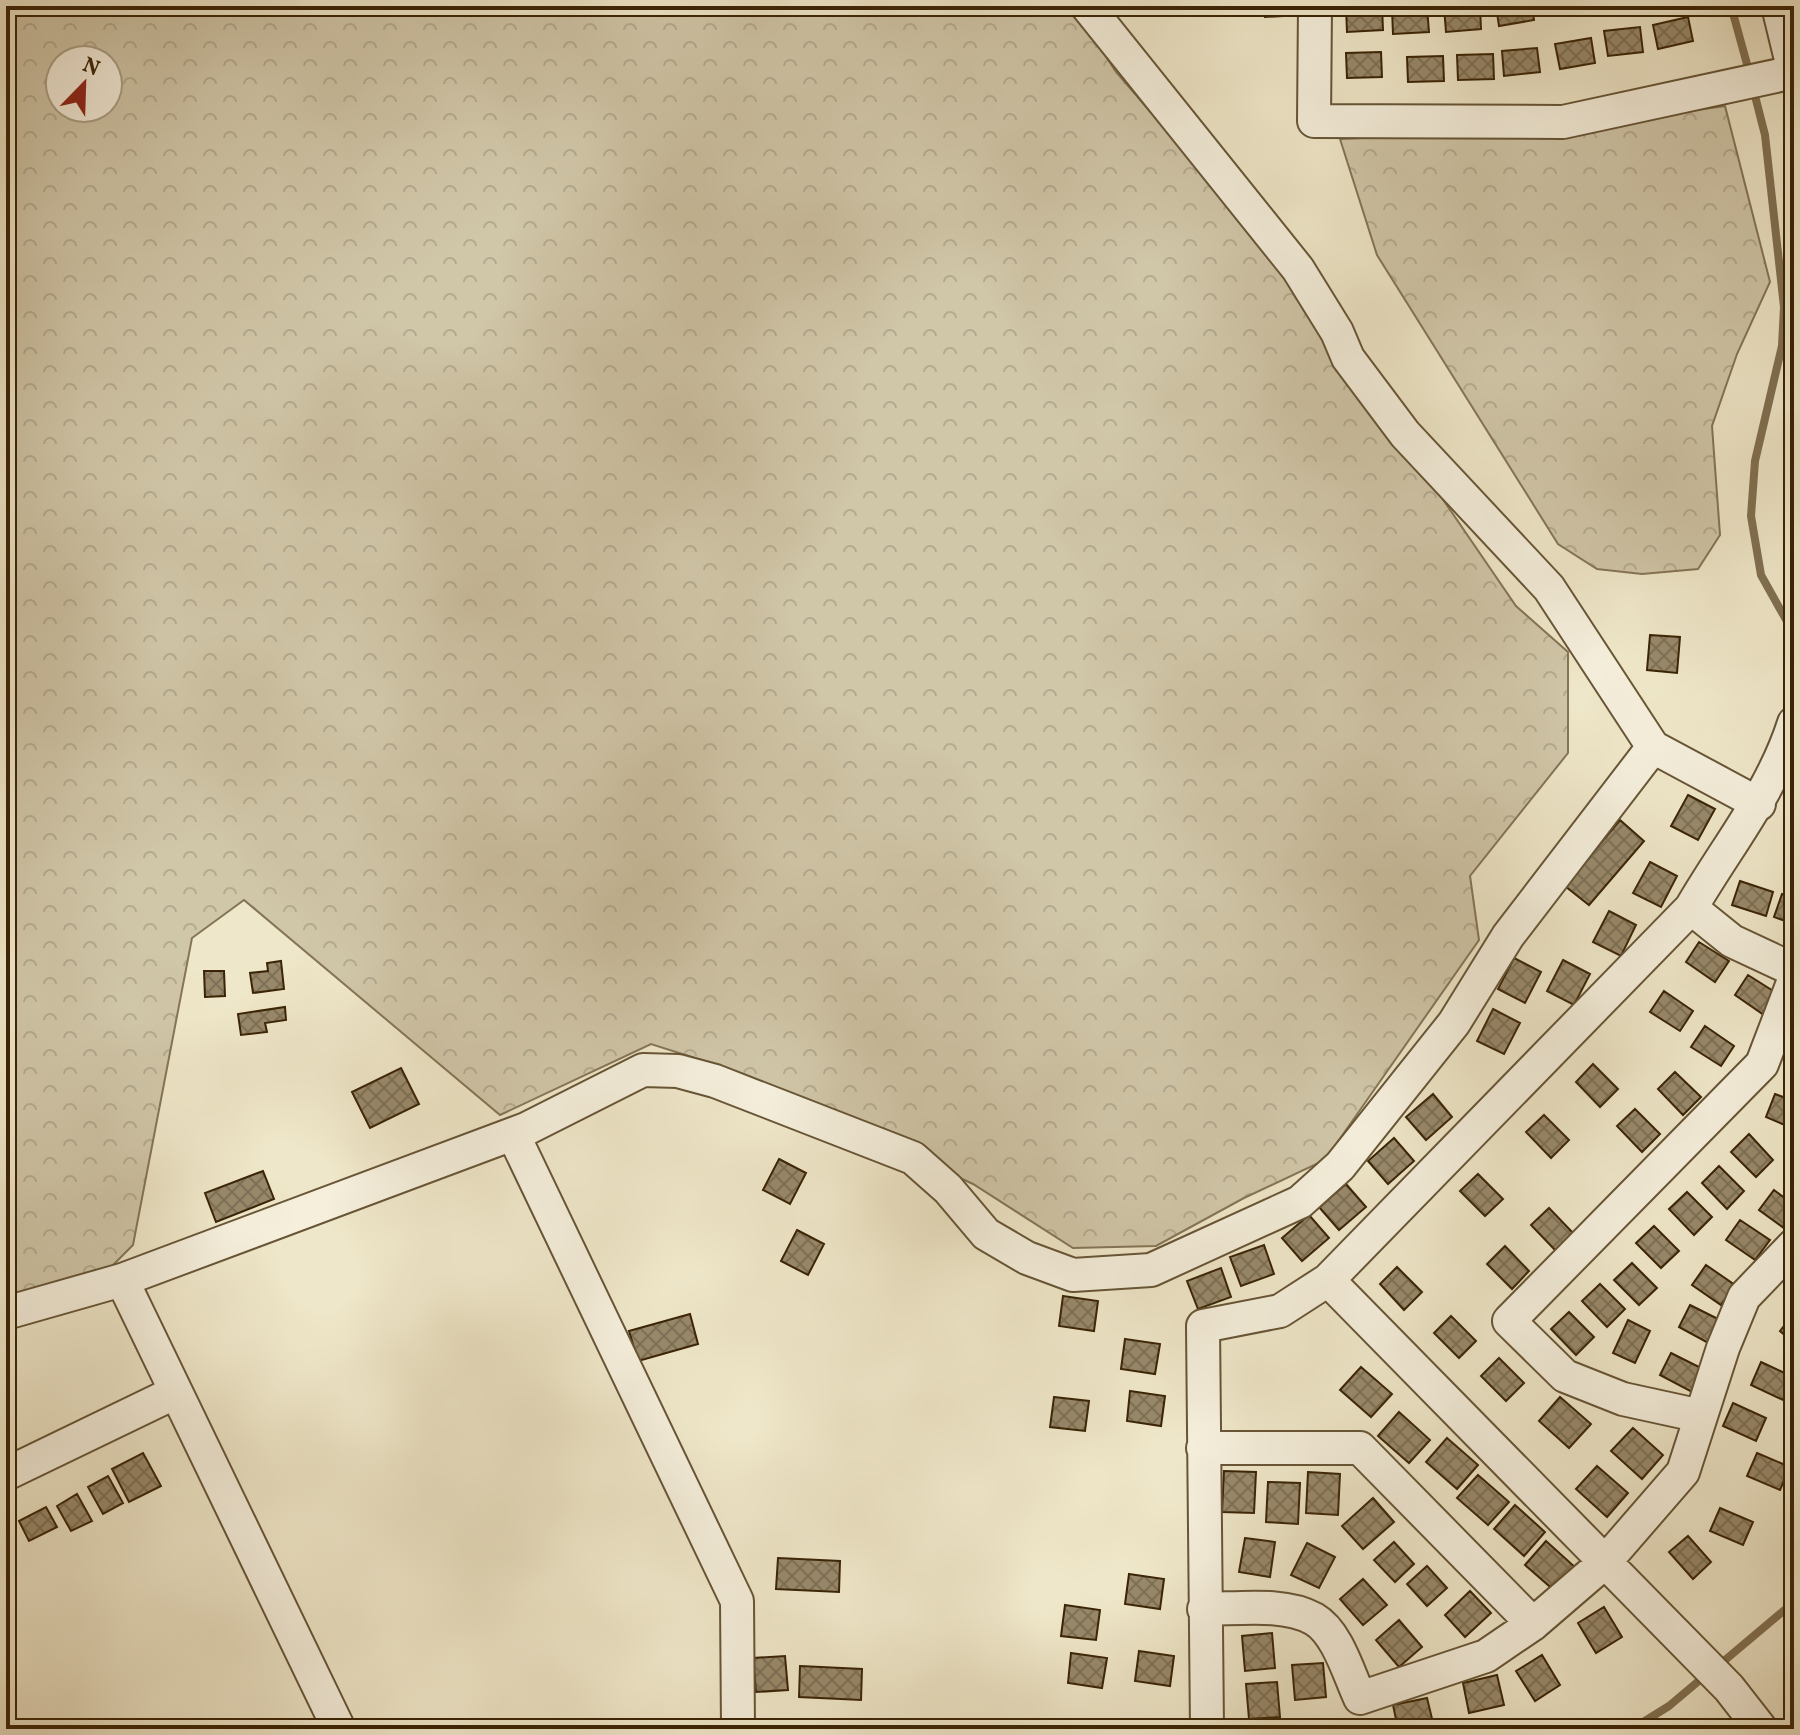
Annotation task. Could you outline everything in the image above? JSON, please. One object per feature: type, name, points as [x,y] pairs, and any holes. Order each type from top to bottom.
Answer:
[{"type":"street","points":[[1087,6],[1298,269],[1337,332],[1348,358],[1405,434],[1549,588],[1653,747],[1759,804]]},
{"type":"street","points":[[1315,6],[1314,121],[1563,122],[1794,72],[1778,6]]},
{"type":"street","points":[[1207,1729],[1203,1326],[1280,1311],[1328,1280],[1691,908],[1719,859],[1759,804],[1794,723]]},
{"type":"street","points":[[6,1313],[122,1280],[513,1134],[643,1070],[678,1071],[715,1081],[913,1158],[948,1189],[986,1234],[1027,1258],[1073,1275],[1151,1270],[1300,1202],[1340,1166],[1454,1023],[1508,936],[1653,747]]},
{"type":"street","points":[[1691,908],[1732,941],[1794,970]]},
{"type":"street","points":[[1701,1416],[1623,1399],[1565,1376],[1509,1321],[1762,1064],[1794,980]]},
{"type":"street","points":[[513,1134],[737,1601],[738,1729]]},
{"type":"street","points":[[1204,1609],[1281,1610],[1315,1619],[1332,1639],[1360,1698],[1486,1656],[1533,1624],[1605,1562],[1683,1472],[1744,1297],[1794,1245]]},
{"type":"street","points":[[122,1280],[339,1729]]},
{"type":"street","points":[[1328,1280],[1729,1688],[1761,1729]]},
{"type":"street","points":[[6,1474],[176,1392]]},
{"type":"street","points":[[1203,1448],[1360,1448],[1533,1624]]},
{"type":"green space","points":[[6,6],[1073,6],[1116,72],[1283,266],[1516,606],[1568,652],[1568,753],[1470,876],[1479,940],[1325,1160],[1244,1198],[1156,1246],[1073,1248],[973,1184],[723,1067],[651,1044],[500,1115],[244,900],[192,938],[133,1245],[107,1271],[6,1302]]},
{"type":"green space","points":[[1725,106],[1770,282],[1737,354],[1712,426],[1720,535],[1698,569],[1642,574],[1597,569],[1558,544],[1377,255],[1340,139],[1563,129]]},
{"type":"building","points":[[1265,6],[1300,6],[1300,15],[1265,17]]},
{"type":"building","points":[[1382,6],[1383,30],[1347,32],[1346,7]]},
{"type":"building","points":[[1480,6],[1481,29],[1446,32],[1444,7]]},
{"type":"building","points":[[1496,6],[1532,6],[1534,20],[1499,26]]},
{"type":"building","points":[[1546,6],[1582,6],[1582,9],[1547,15]]},
{"type":"building","points":[[1427,7],[1429,32],[1393,34],[1392,9]]},
{"type":"building","points":[[1688,17],[1693,41],[1658,49],[1653,25]]},
{"type":"building","points":[[1640,27],[1643,52],[1608,56],[1604,31]]},
{"type":"building","points":[[1591,38],[1595,63],[1560,69],[1555,44]]},
{"type":"building","points":[[1537,48],[1540,72],[1504,76],[1502,51]]},
{"type":"building","points":[[1381,52],[1382,77],[1347,78],[1346,53]]},
{"type":"building","points":[[1493,54],[1494,79],[1458,80],[1457,55]]},
{"type":"building","points":[[1443,56],[1444,81],[1408,82],[1407,57]]},
{"type":"building","points":[[1650,635],[1680,637],[1677,673],[1647,670]]},
{"type":"building","points":[[1688,795],[1715,809],[1698,840],[1671,826]]},
{"type":"building","points":[[1620,820],[1644,841],[1589,905],[1565,886]]},
{"type":"building","points":[[1650,862],[1677,876],[1661,907],[1633,893]]},
{"type":"building","points":[[1740,881],[1773,892],[1766,916],[1732,905]]},
{"type":"building","points":[[1782,894],[1794,898],[1794,924],[1774,917]]},
{"type":"building","points":[[1609,911],[1636,925],[1621,956],[1593,942]]},
{"type":"building","points":[[1699,942],[1729,961],[1715,982],[1686,962]]},
{"type":"building","points":[[1514,958],[1541,972],[1525,1003],[1498,989]]},
{"type":"building","points":[[1563,960],[1590,974],[1574,1005],[1547,991]]},
{"type":"building","points":[[281,961],[284,989],[253,993],[250,973],[268,971],[267,963]]},
{"type":"building","points":[[204,971],[224,971],[225,996],[205,997]]},
{"type":"building","points":[[1748,975],[1778,994],[1764,1015],[1735,995]]},
{"type":"building","points":[[1664,991],[1693,1011],[1680,1031],[1650,1012]]},
{"type":"building","points":[[285,1007],[286,1020],[265,1023],[267,1032],[241,1035],[238,1014]]},
{"type":"building","points":[[1493,1009],[1520,1023],[1504,1054],[1477,1041]]},
{"type":"building","points":[[1705,1026],[1734,1046],[1721,1066],[1691,1047]]},
{"type":"building","points":[[1593,1064],[1618,1089],[1600,1107],[1576,1082]]},
{"type":"building","points":[[401,1068],[419,1104],[370,1128],[352,1092]]},
{"type":"building","points":[[1675,1072],[1701,1097],[1683,1115],[1658,1089]]},
{"type":"building","points":[[1433,1094],[1452,1117],[1426,1140],[1406,1117]]},
{"type":"building","points":[[1775,1094],[1794,1101],[1794,1129],[1766,1117]]},
{"type":"building","points":[[1635,1109],[1660,1134],[1642,1152],[1617,1126]]},
{"type":"building","points":[[1544,1115],[1569,1140],[1551,1158],[1526,1132]]},
{"type":"building","points":[[1749,1134],[1773,1160],[1756,1177],[1731,1152]]},
{"type":"building","points":[[1394,1138],[1414,1161],[1388,1184],[1368,1161]]},
{"type":"building","points":[[779,1159],[806,1173],[790,1204],[763,1190]]},
{"type":"building","points":[[1719,1166],[1744,1191],[1727,1209],[1702,1183]]},
{"type":"building","points":[[263,1171],[274,1199],[216,1222],[205,1193]]},
{"type":"building","points":[[1478,1174],[1503,1199],[1485,1216],[1460,1191]]},
{"type":"building","points":[[1346,1184],[1366,1207],[1339,1230],[1319,1207]]},
{"type":"building","points":[[1774,1190],[1794,1205],[1794,1223],[1788,1231],[1759,1210]]},
{"type":"building","points":[[1687,1192],[1712,1217],[1694,1235],[1669,1209]]},
{"type":"building","points":[[1549,1208],[1574,1234],[1556,1251],[1531,1225]]},
{"type":"building","points":[[1309,1215],[1329,1238],[1302,1261],[1282,1238]]},
{"type":"building","points":[[1740,1220],[1770,1240],[1755,1260],[1726,1240]]},
{"type":"building","points":[[1654,1226],[1679,1251],[1661,1268],[1636,1243]]},
{"type":"building","points":[[797,1230],[824,1244],[808,1275],[781,1261]]},
{"type":"building","points":[[1264,1245],[1274,1274],[1241,1286],[1230,1257]]},
{"type":"building","points":[[1505,1246],[1529,1271],[1512,1289],[1487,1264]]},
{"type":"building","points":[[1632,1263],[1657,1288],[1639,1305],[1614,1280]]},
{"type":"building","points":[[1706,1265],[1735,1285],[1721,1305],[1692,1285]]},
{"type":"building","points":[[1397,1267],[1422,1292],[1404,1310],[1380,1284]]},
{"type":"building","points":[[1221,1268],[1231,1297],[1198,1309],[1187,1281]]},
{"type":"building","points":[[1600,1284],[1625,1309],[1607,1327],[1582,1301]]},
{"type":"building","points":[[1063,1296],[1098,1301],[1094,1331],[1059,1326]]},
{"type":"building","points":[[1690,1305],[1722,1321],[1710,1344],[1679,1327]]},
{"type":"building","points":[[1569,1312],[1594,1337],[1576,1355],[1551,1329]]},
{"type":"building","points":[[1794,1313],[1794,1343],[1780,1331]]},
{"type":"building","points":[[690,1314],[698,1344],[638,1361],[629,1331]]},
{"type":"building","points":[[1451,1316],[1476,1341],[1459,1358],[1434,1333]]},
{"type":"building","points":[[1628,1320],[1650,1331],[1635,1363],[1613,1353]]},
{"type":"building","points":[[1125,1339],[1160,1344],[1155,1374],[1121,1369]]},
{"type":"building","points":[[1671,1353],[1703,1369],[1692,1392],[1660,1375]]},
{"type":"building","points":[[1499,1358],[1524,1383],[1506,1401],[1481,1376]]},
{"type":"building","points":[[1761,1362],[1793,1377],[1783,1400],[1751,1385]]},
{"type":"building","points":[[1361,1367],[1392,1394],[1371,1417],[1340,1390]]},
{"type":"building","points":[[1130,1391],[1165,1396],[1161,1426],[1127,1421]]},
{"type":"building","points":[[1054,1397],[1089,1401],[1085,1431],[1050,1427]]},
{"type":"building","points":[[1560,1397],[1591,1424],[1569,1448],[1539,1421]]},
{"type":"building","points":[[1733,1403],[1766,1418],[1756,1441],[1723,1426]]},
{"type":"building","points":[[1399,1412],[1430,1440],[1409,1463],[1378,1436]]},
{"type":"building","points":[[1633,1428],[1663,1455],[1642,1479],[1611,1451]]},
{"type":"building","points":[[1447,1438],[1478,1465],[1457,1489],[1426,1462]]},
{"type":"building","points":[[143,1453],[161,1486],[129,1502],[112,1469]]},
{"type":"building","points":[[1757,1453],[1790,1467],[1780,1490],[1747,1476]]},
{"type":"building","points":[[1597,1466],[1628,1493],[1607,1517],[1576,1489]]},
{"type":"building","points":[[1224,1471],[1256,1472],[1254,1513],[1222,1512]]},
{"type":"building","points":[[1308,1472],[1340,1474],[1338,1515],[1306,1513]]},
{"type":"building","points":[[1478,1475],[1509,1502],[1488,1525],[1457,1498]]},
{"type":"building","points":[[108,1476],[123,1503],[103,1514],[88,1487]]},
{"type":"building","points":[[1268,1482],[1300,1483],[1298,1524],[1266,1522]]},
{"type":"building","points":[[77,1494],[92,1521],[71,1531],[57,1506]]},
{"type":"building","points":[[1373,1498],[1394,1522],[1363,1549],[1342,1526]]},
{"type":"building","points":[[1515,1505],[1545,1532],[1524,1556],[1494,1529]]},
{"type":"building","points":[[46,1507],[57,1527],[29,1541],[19,1521]]},
{"type":"building","points":[[1720,1508],[1753,1522],[1743,1545],[1710,1531]]},
{"type":"building","points":[[1688,1536],[1711,1562],[1693,1579],[1669,1552]]},
{"type":"building","points":[[1245,1538],[1275,1542],[1270,1577],[1239,1572]]},
{"type":"building","points":[[1546,1541],[1577,1569],[1556,1592],[1525,1565]]},
{"type":"building","points":[[1394,1542],[1414,1564],[1395,1582],[1374,1560]]},
{"type":"building","points":[[1307,1543],[1335,1557],[1319,1588],[1291,1575]]},
{"type":"building","points":[[778,1558],[840,1561],[839,1592],[776,1589]]},
{"type":"building","points":[[1427,1566],[1447,1588],[1427,1606],[1407,1584]]},
{"type":"building","points":[[1129,1574],[1164,1579],[1160,1609],[1125,1604]]},
{"type":"building","points":[[1363,1579],[1387,1605],[1363,1625],[1340,1599]]},
{"type":"building","points":[[1470,1591],[1491,1613],[1465,1637],[1445,1615]]},
{"type":"building","points":[[1065,1605],[1100,1610],[1096,1640],[1061,1636]]},
{"type":"building","points":[[1604,1607],[1622,1637],[1596,1653],[1578,1623]]},
{"type":"building","points":[[1399,1620],[1422,1647],[1399,1667],[1376,1640]]},
{"type":"building","points":[[1272,1633],[1275,1668],[1245,1671],[1242,1636]]},
{"type":"building","points":[[1139,1651],[1174,1656],[1170,1686],[1135,1681]]},
{"type":"building","points":[[1071,1653],[1107,1658],[1102,1688],[1068,1683]]},
{"type":"building","points":[[1542,1655],[1560,1685],[1535,1701],[1516,1671]]},
{"type":"building","points":[[785,1656],[788,1690],[756,1692],[753,1658]]},
{"type":"building","points":[[1323,1663],[1326,1697],[1295,1700],[1292,1665]]},
{"type":"building","points":[[800,1666],[862,1669],[861,1700],[799,1697]]},
{"type":"building","points":[[1497,1675],[1504,1705],[1469,1713],[1463,1683]]},
{"type":"building","points":[[1277,1682],[1280,1717],[1249,1719],[1246,1684]]},
{"type":"building","points":[[1427,1698],[1434,1727],[1398,1729],[1393,1705]]},
{"type":"waterway","points":[[1731,6],[1750,75]]},
{"type":"waterway","points":[[1753,88],[1765,135],[1784,307],[1782,346],[1755,461],[1751,516],[1761,575],[1794,634]]},
{"type":"waterway","points":[[1718,1666],[1794,1602]]},
{"type":"waterway","points":[[1632,1729],[1669,1706],[1707,1674]]}]
